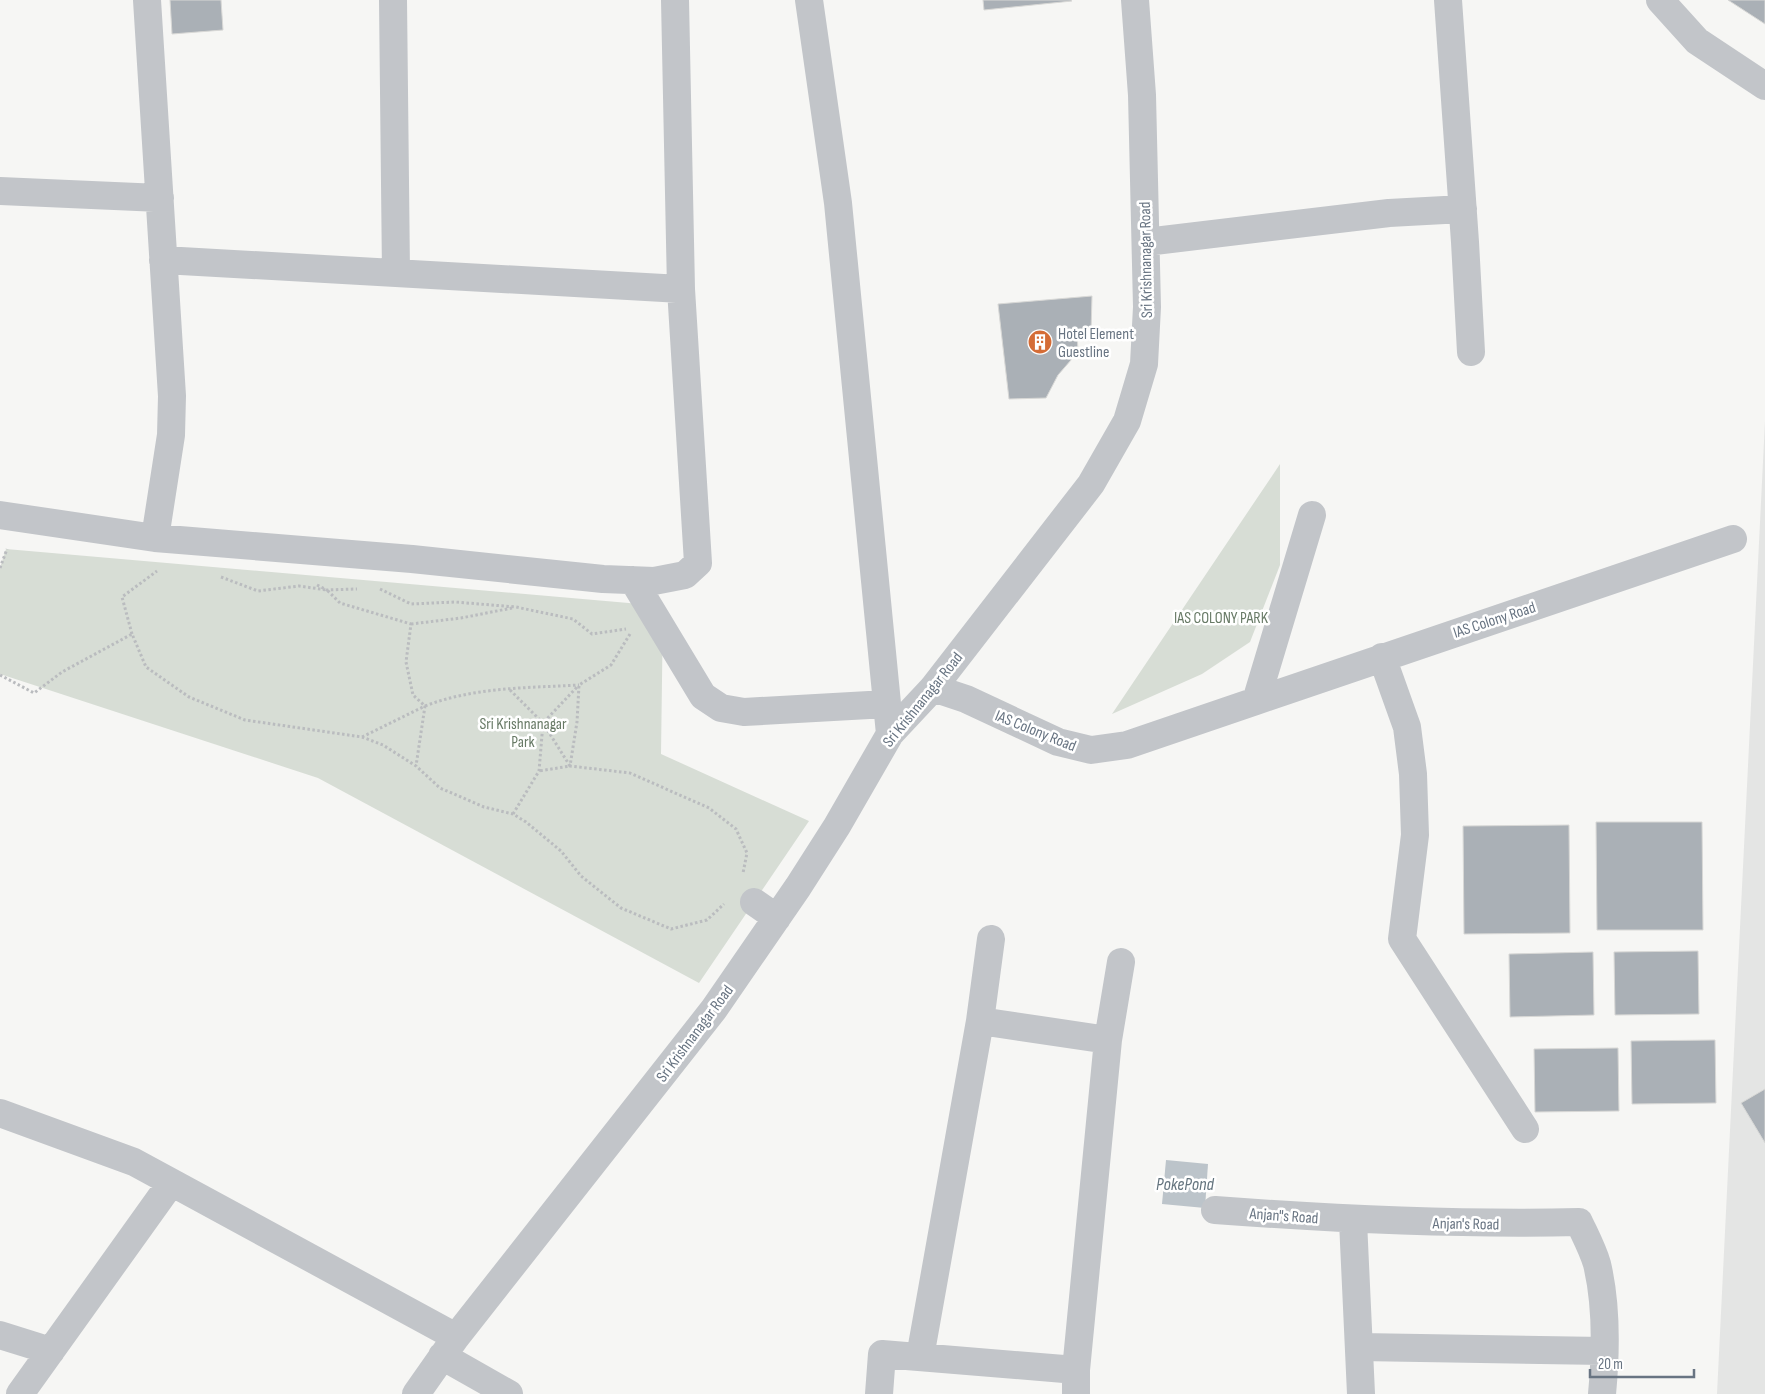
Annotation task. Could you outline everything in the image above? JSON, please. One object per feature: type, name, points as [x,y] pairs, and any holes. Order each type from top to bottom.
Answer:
[{"type":"street","points":[[147,0],[172,396],[171,435],[155,538]]},
{"type":"street","points":[[393,0],[396,273]]},
{"type":"street","points":[[0,515],[155,538],[633,580],[654,581],[685,575],[698,563],[681,290],[675,0]]},
{"type":"street","points":[[809,0],[838,203],[890,734]]},
{"type":"street","name":"Sri Krishnanagar Road","points":[[416,1394],[449,1346],[714,1009],[777,918],[837,826],[890,734],[932,688],[1092,484],[1127,420],[1144,364],[1147,307],[1142,95],[1136,0]]},
{"type":"street","points":[[1448,0],[1471,352]]},
{"type":"street","points":[[1660,0],[1697,41],[1765,86]]},
{"type":"street","points":[[0,191],[160,198]]},
{"type":"street","points":[[1146,242],[1389,213],[1463,209]]},
{"type":"street","points":[[163,260],[681,290]]},
{"type":"street","points":[[1256,701],[1312,515]]},
{"type":"street","name":"IAS Colony Road","points":[[932,688],[966,700],[1058,742],[1091,750],[1127,746],[1382,657],[1733,539]]},
{"type":"street","points":[[633,580],[703,696],[721,708],[744,712],[887,704]]},
{"type":"street","points":[[1382,657],[1407,728],[1413,774],[1415,835],[1402,939],[1525,1129]]},
{"type":"street","points":[[747,892],[777,918]]},
{"type":"street","points":[[920,1357],[980,1021],[991,939]]},
{"type":"street","points":[[879,1394],[882,1354],[920,1357],[1076,1382],[1108,1040],[1121,962]]},
{"type":"street","points":[[980,1021],[1108,1040]]},
{"type":"street","points":[[0,1113],[134,1162],[171,1182],[449,1346],[509,1394]]},
{"type":"street","points":[[20,1394],[171,1182]]},
{"type":"street","name":"Anjan\"s Road","points":[[1215,1210],[1353,1221]]},
{"type":"street","points":[[1353,1221],[1361,1394]]},
{"type":"street","name":"Anjan's Road","points":[[1353,1221],[1514,1224],[1579,1222],[1597,1264],[1605,1321],[1604,1351]]},
{"type":"street","points":[[0,1335],[51,1351]]},
{"type":"street","points":[[1360,1347],[1604,1351],[1602,1394]]},
{"type":"path","points":[[0,568],[6,549],[15,550]]},
{"type":"path","points":[[159,569],[122,597],[132,634],[146,667],[189,696],[245,720],[301,726],[362,737],[383,745],[416,766],[440,788],[484,807],[513,814],[526,822],[560,851],[581,876],[621,908],[671,929],[707,920],[726,902]]},
{"type":"path","points":[[212,574],[258,591],[299,586],[327,590],[367,588]]},
{"type":"path","points":[[312,582],[327,590],[340,603],[411,624],[461,618],[516,607]]},
{"type":"path","points":[[377,588],[411,604],[455,602],[516,607],[573,619],[592,634],[633,628],[611,665],[579,685],[543,723],[539,771],[513,814]]},
{"type":"path","points":[[411,624],[406,662],[413,695],[424,706]]},
{"type":"path","points":[[0,675],[34,693],[62,672],[132,634]]},
{"type":"path","points":[[362,737],[424,706],[449,696],[478,691],[579,685]]},
{"type":"path","points":[[570,766],[577,722],[579,685]]},
{"type":"path","points":[[510,690],[543,723],[570,766]]},
{"type":"path","points":[[416,766],[424,706]]},
{"type":"path","points":[[539,771],[570,766],[630,772],[709,808],[736,828],[747,853],[747,892]]},
{"type":"shaded area","points":[[1765,421],[1765,1394],[1717,1394]]},
{"type":"green space","name":"IAS COLONY PARK","points":[[1280,464],[1280,565],[1250,642],[1202,674],[1112,714]]},
{"type":"green space","name":"Sri Krishnanagar Park","points":[[6,549],[663,606],[661,754],[809,821],[699,983],[318,778],[0,674],[0,568]]},
{"type":"water","name":"PokePond","points":[[1166,1160],[1208,1164],[1205,1208],[1162,1204]]},
{"type":"building","points":[[170,0],[221,0],[223,30],[172,34]]},
{"type":"building","points":[[983,0],[1071,0],[1072,1],[984,10]]},
{"type":"building","points":[[1728,0],[1765,0],[1765,24]]},
{"type":"building","name":"Hotel Element Guestline","points":[[1092,296],[1091,332],[1077,331],[1078,352],[1058,375],[1046,398],[1009,399],[998,304]]},
{"type":"building","points":[[1596,822],[1702,822],[1703,930],[1597,930]]},
{"type":"building","points":[[1569,825],[1570,933],[1464,934],[1463,826]]},
{"type":"building","points":[[1698,951],[1699,1014],[1615,1015],[1614,952]]},
{"type":"building","points":[[1593,952],[1594,1015],[1510,1017],[1509,954]]},
{"type":"building","points":[[1715,1040],[1716,1103],[1632,1104],[1631,1041]]},
{"type":"building","points":[[1618,1048],[1619,1111],[1535,1112],[1534,1049]]},
{"type":"building","points":[[1765,1089],[1765,1143],[1741,1103]]},
{"type":"place","name":"Hotel Element Guestline","points":[[1040,342]]}]
